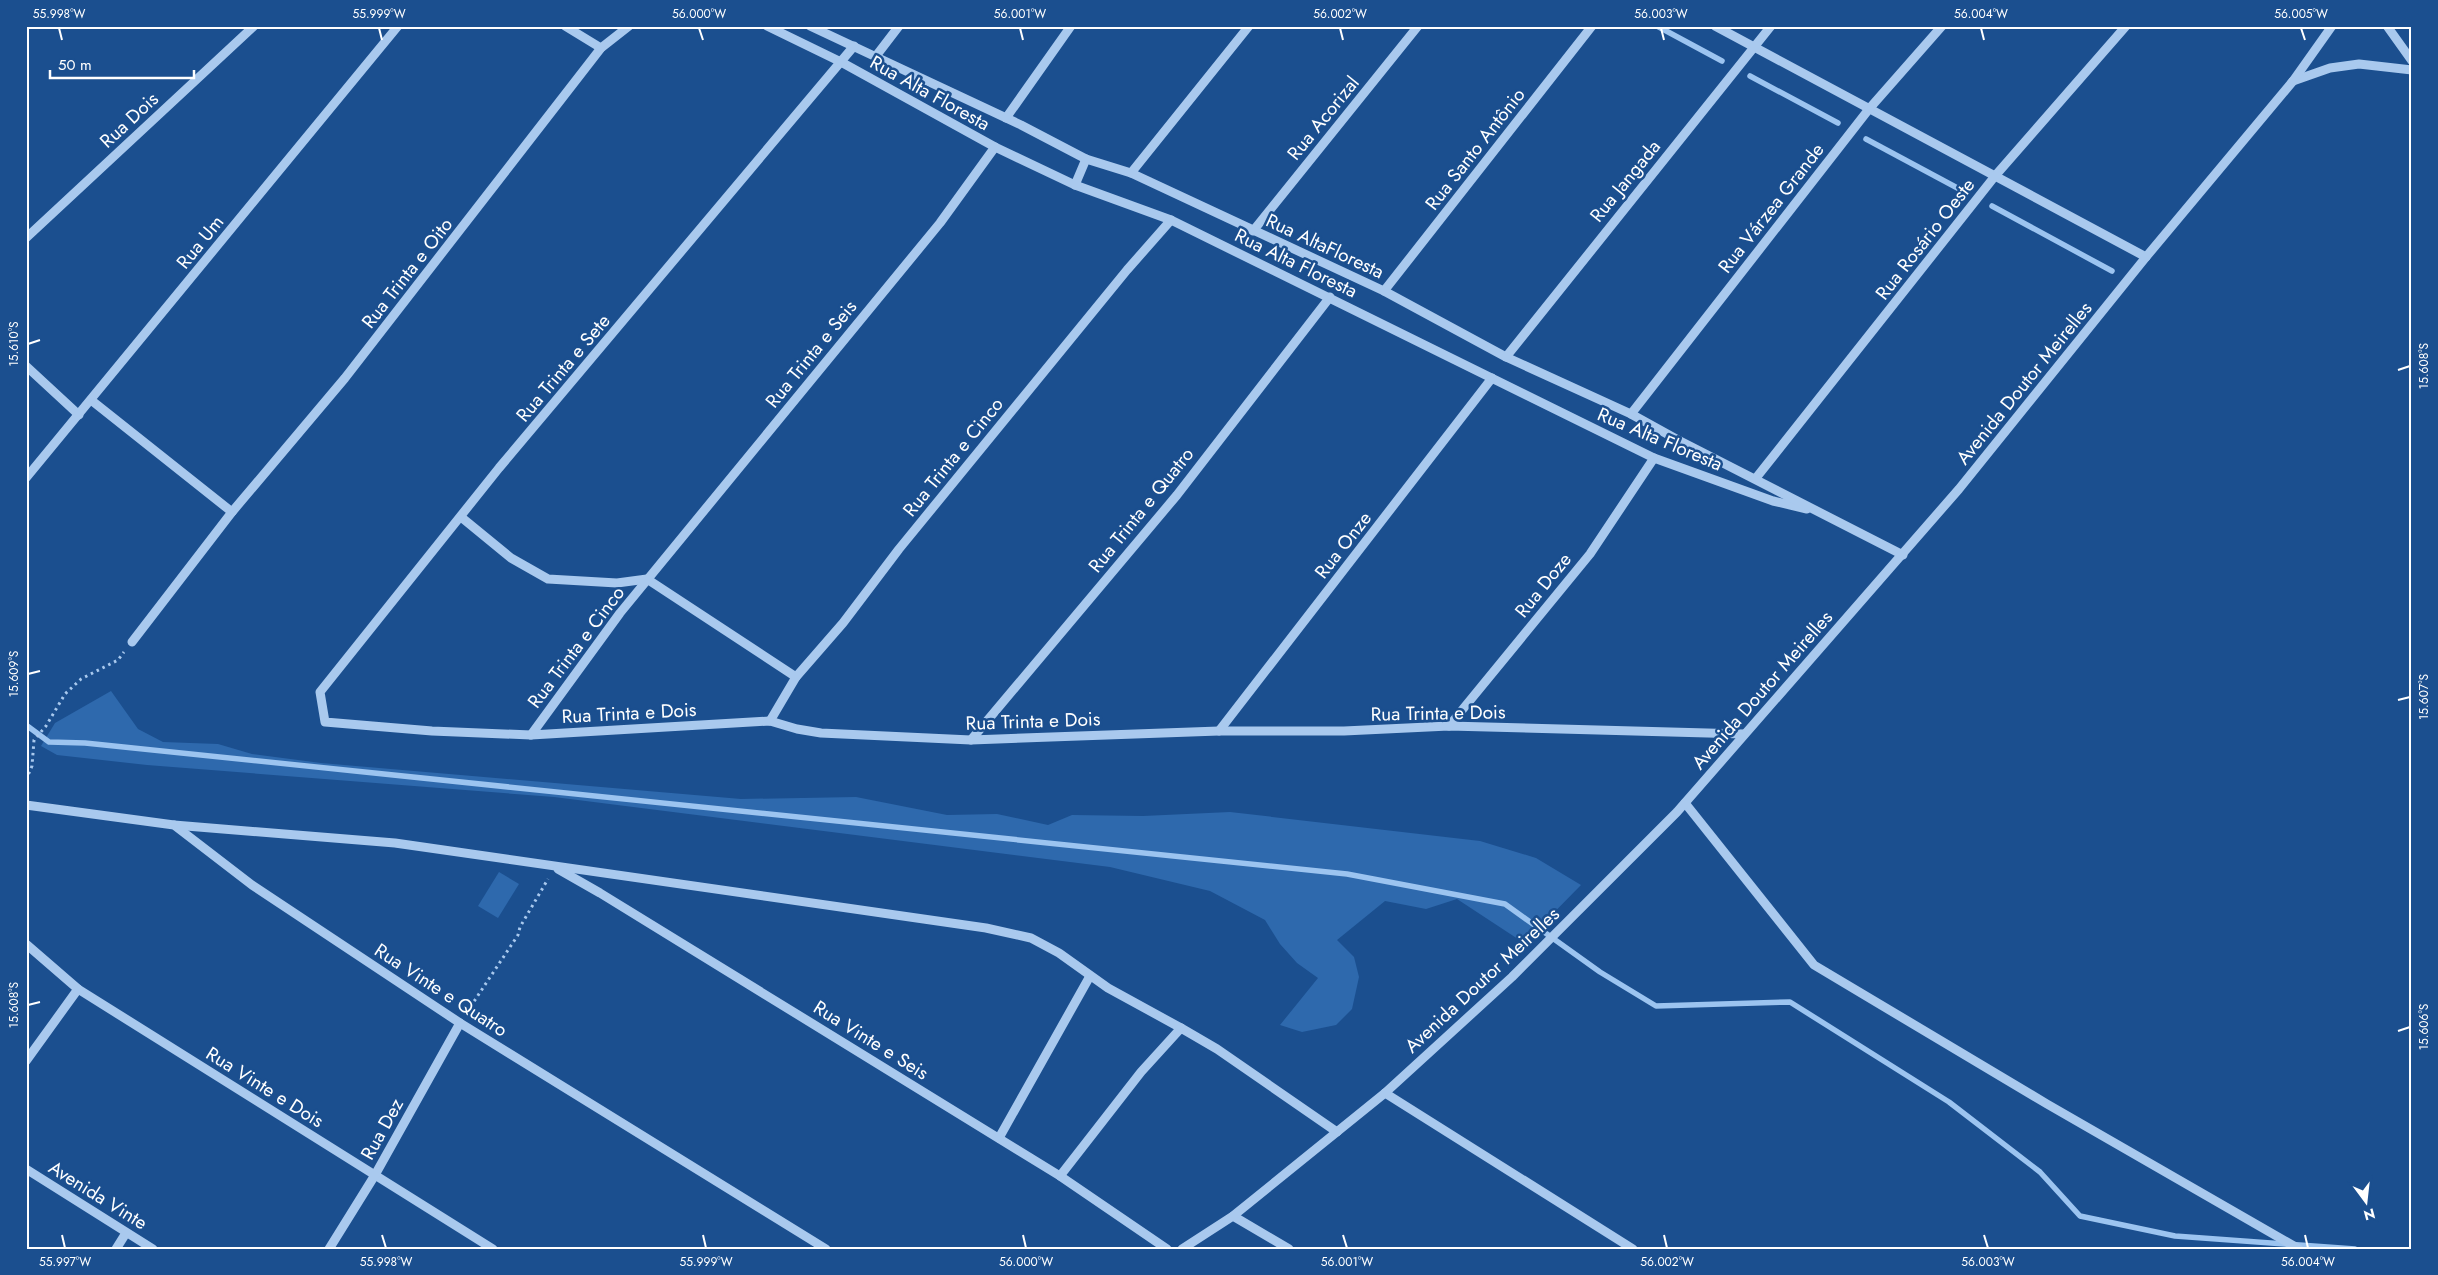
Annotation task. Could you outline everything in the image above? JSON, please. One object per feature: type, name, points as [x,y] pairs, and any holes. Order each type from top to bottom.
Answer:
[{"type":"street","name":"Rua Dois","points":[[26,238],[254,26]]},
{"type":"street","name":"Rua Um","points":[[26,478],[398,26]]},
{"type":"street","points":[[565,26],[601,48]]},
{"type":"street","name":"Rua Trinta e Oito","points":[[132,642],[232,512],[346,378],[601,48],[629,26]]},
{"type":"street","name":"Rua Alta Floresta","points":[[766,26],[841,62],[995,147],[1075,185],[1171,220],[1654,458],[1773,501],[1819,512]]},
{"type":"street","name":"Rua AltaFloresta","points":[[810,26],[1006,118],[1086,159],[1131,173],[1384,291],[1506,357],[1632,414],[1678,440],[1756,478],[1819,512]]},
{"type":"street","points":[[876,56],[899,26]]},
{"type":"street","points":[[1006,118],[1071,26]]},
{"type":"street","points":[[1131,173],[1249,26]]},
{"type":"street","name":"Rua Acorizal","points":[[1253,231],[1418,26]]},
{"type":"street","name":"Rua Santo Antônio","points":[[1384,291],[1592,26]]},
{"type":"street","points":[[1715,26],[2146,257]]},
{"type":"street","name":"Rua Jangada","points":[[1506,357],[1771,26]]},
{"type":"street","name":"Rua Várzea Grande","points":[[1632,414],[1869,109],[1942,26]]},
{"type":"street","name":"Rua Rosário Oeste","points":[[1756,478],[1995,176],[2126,26]]},
{"type":"street","name":"Avenida Doutor Meirelles","points":[[1182,1249],[1233,1216],[1385,1093],[1512,977],[1685,803],[1903,555],[2146,257],[2293,81],[2332,26]]},
{"type":"street","points":[[2387,26],[2412,61]]},
{"type":"street","name":"Rua Trinta e Sete","points":[[325,722],[320,692],[461,517],[854,46]]},
{"type":"street","points":[[2293,81],[2330,68],[2359,64],[2412,70]]},
{"type":"street","name":"Rua Trinta e Seis","points":[[647,579],[934,231],[995,147]]},
{"type":"street","points":[[1075,185],[1086,159]]},
{"type":"street","name":"Rua Trinta e Cinco","points":[[770,721],[796,677],[843,623],[899,549],[1127,270],[1171,220]]},
{"type":"street","name":"Rua Trinta e Quatro","points":[[971,740],[1177,495],[1330,297]]},
{"type":"street","points":[[26,366],[78,415]]},
{"type":"street","name":"Rua Onze","points":[[1219,731],[1492,378]]},
{"type":"street","points":[[91,400],[232,512]]},
{"type":"street","name":"Rua Doze","points":[[1449,726],[1590,554],[1654,458]]},
{"type":"street","points":[[1819,512],[1903,555]]},
{"type":"street","points":[[461,517],[511,558],[548,579],[617,583],[647,579],[796,677]]},
{"type":"street","name":"Rua Trinta e Cinco","points":[[530,735],[647,579]]},
{"type":"street","name":"Rua Trinta e Dois","points":[[325,722],[432,731],[530,735],[770,721],[797,730],[821,733],[971,740],[1219,731],[1344,731],[1449,726],[1744,734]]},
{"type":"street","points":[[1685,803],[1814,965],[2047,1104],[2299,1249]]},
{"type":"street","name":"Rua Vinte e Quatro","points":[[26,805],[174,825],[252,885],[460,1023],[826,1249]]},
{"type":"street","points":[[174,825],[395,844],[986,928],[1031,938],[1059,953],[1108,988],[1216,1048],[1337,1132]]},
{"type":"street","name":"Rua Vinte e Seis","points":[[553,867],[600,893],[1060,1176],[1166,1249]]},
{"type":"street","name":"Rua Vinte e Dois","points":[[26,944],[78,988],[493,1249]]},
{"type":"street","points":[[999,1138],[1090,976]]},
{"type":"street","points":[[26,1061],[78,988]]},
{"type":"street","name":"Rua Dez","points":[[329,1249],[375,1175],[460,1023]]},
{"type":"street","points":[[1060,1176],[1141,1072],[1181,1028]]},
{"type":"street","points":[[1385,1093],[1633,1249]]},
{"type":"street","name":"Avenida Vinte","points":[[26,1169],[153,1249]]},
{"type":"street","points":[[1233,1216],[1289,1249]]},
{"type":"street","points":[[116,1249],[126,1233]]},
{"type":"path","points":[[26,780],[32,766],[34,740],[46,726],[65,694],[81,679],[118,660],[132,642]]},
{"type":"path","points":[[460,1023],[518,935],[520,927],[541,893],[553,867]]},
{"type":"shaded area","points":[[111,691],[138,729],[163,742],[218,744],[252,754],[321,763],[741,799],[856,797],[947,815],[997,814],[1048,825],[1072,815],[1143,816],[1230,812],[1480,841],[1536,858],[1581,885],[1524,943],[1457,899],[1426,909],[1385,901],[1337,940],[1354,957],[1359,977],[1352,1009],[1336,1025],[1302,1032],[1280,1025],[1318,978],[1297,963],[1280,944],[1265,920],[1210,891],[1110,867],[554,797],[147,765],[57,755],[41,746],[55,723]]},
{"type":"shaded area","points":[[499,872],[519,884],[498,918],[478,906]]},
{"type":"waterway","points":[[1657,26],[1722,61]]},
{"type":"waterway","points":[[1750,76],[1838,123]]},
{"type":"waterway","points":[[1866,139],[1963,191]]},
{"type":"waterway","points":[[1992,206],[2112,271]]},
{"type":"waterway","points":[[26,725],[49,742],[85,743],[1347,874],[1505,904],[1600,972],[1656,1006],[1790,1002],[1949,1102],[2040,1172],[2080,1216],[2175,1236],[2355,1249]]}]
